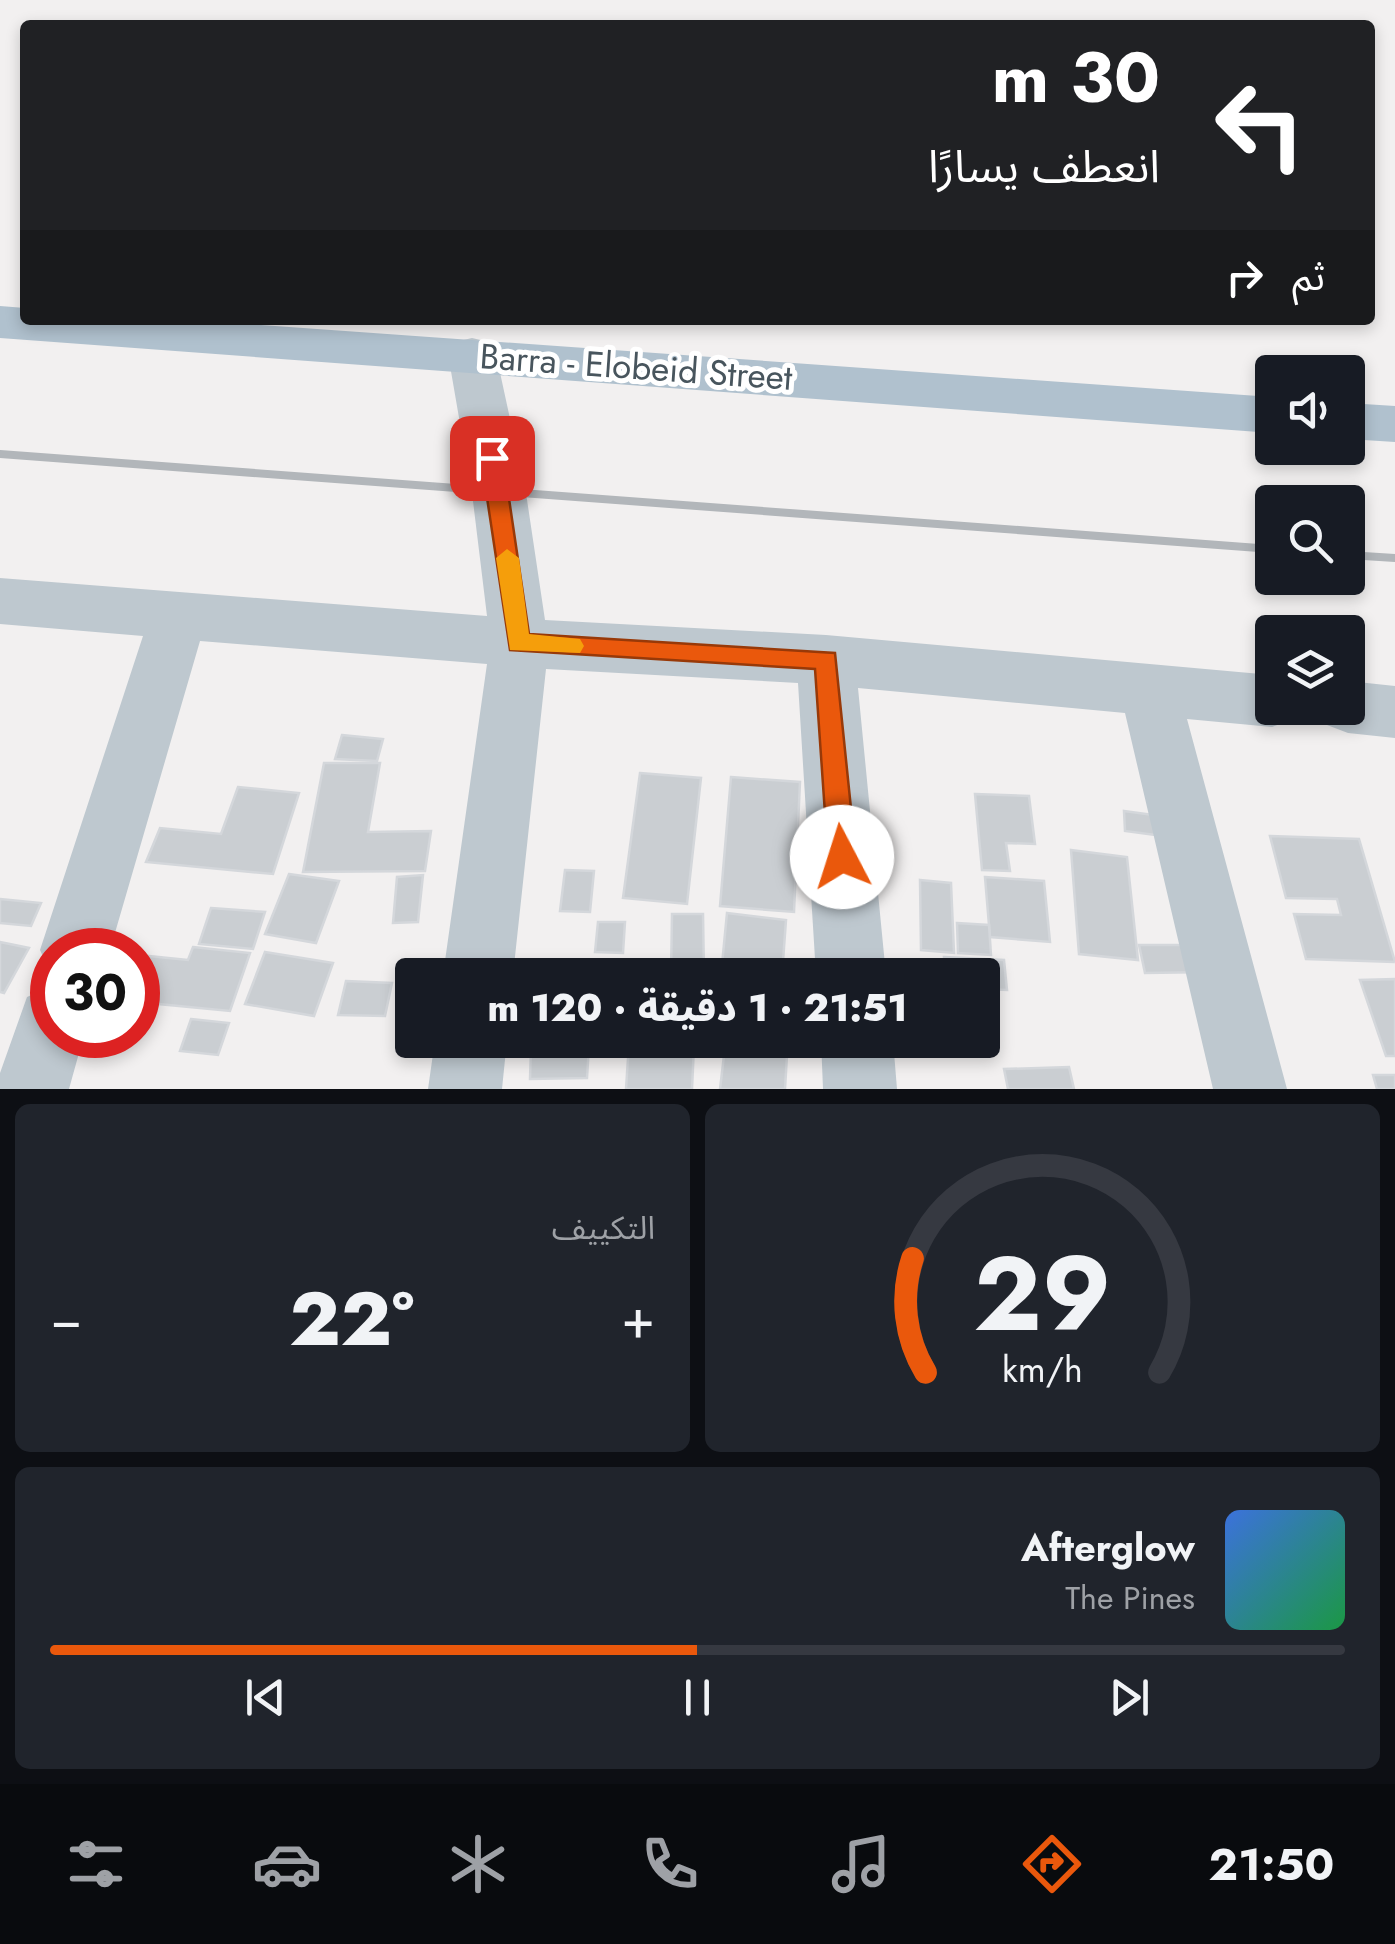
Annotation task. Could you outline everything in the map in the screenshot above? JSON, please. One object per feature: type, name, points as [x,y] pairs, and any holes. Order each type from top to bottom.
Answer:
[{"type":"main road","name":"Barra - Elobeid Street","points":[[44,325],[1255,415]]},
{"type":"main road","points":[[1365,422],[1395,424]]},
{"type":"street","points":[[472,354],[499,493],[518,643],[480,958]]},
{"type":"street","points":[[0,601],[518,643],[826,660],[1255,698]]},
{"type":"street","points":[[82,928],[178,616]]},
{"type":"street","points":[[826,660],[850,958]]},
{"type":"street","points":[[1149,689],[1250,1089]]},
{"type":"street","points":[[1365,709],[1395,712]]},
{"type":"street","points":[[32,1089],[41,1058]]},
{"type":"street","points":[[465,1089],[468,1058]]},
{"type":"street","points":[[857,1058],[860,1089]]},
{"type":"building","points":[[342,735],[383,739],[377,761],[335,759]]},
{"type":"building","points":[[324,763],[380,763],[368,832],[431,831],[425,871],[303,872]]},
{"type":"building","points":[[640,773],[701,778],[687,904],[623,898]]},
{"type":"building","points":[[731,777],[800,782],[794,912],[720,906]]},
{"type":"building","points":[[238,787],[299,793],[273,874],[146,862],[160,828],[221,834]]},
{"type":"building","points":[[975,794],[1029,796],[1035,844],[1006,843],[1010,871],[982,870]]},
{"type":"building","points":[[1124,811],[1176,818],[1178,838],[1125,831]]},
{"type":"building","points":[[1270,836],[1359,839],[1395,962],[1306,959],[1294,914],[1341,915],[1337,899],[1286,898]]},
{"type":"building","points":[[1071,850],[1127,857],[1138,960],[1079,954]]},
{"type":"building","points":[[565,870],[594,871],[590,912],[560,911]]},
{"type":"building","points":[[289,874],[339,881],[316,943],[265,934]]},
{"type":"building","points":[[423,875],[418,922],[393,923],[397,877]]},
{"type":"building","points":[[985,877],[1044,881],[1050,942],[990,937]]},
{"type":"building","points":[[920,880],[951,883],[954,953],[921,950]]},
{"type":"building","points":[[0,899],[41,903],[31,926],[0,923]]},
{"type":"building","points":[[211,908],[265,912],[253,949],[199,944]]},
{"type":"building","points":[[727,913],[786,920],[783,958],[723,958]]},
{"type":"building","points":[[672,914],[703,914],[704,958],[671,958]]},
{"type":"building","points":[[598,922],[625,922],[623,953],[595,952]]},
{"type":"building","points":[[957,923],[989,925],[991,955],[958,953]]},
{"type":"building","points":[[0,942],[29,948],[4,993],[0,992]]},
{"type":"building","points":[[1139,945],[1203,945],[1211,972],[1145,973]]},
{"type":"building","points":[[193,947],[250,953],[230,1011],[160,1004],[160,957],[188,960]]},
{"type":"building","points":[[265,952],[333,963],[314,1016],[245,1004]]},
{"type":"building","points":[[1000,960],[1004,960],[1007,990],[1000,990]]},
{"type":"building","points":[[1395,979],[1395,1056],[1386,1056],[1360,980]]},
{"type":"building","points":[[346,981],[392,983],[385,1016],[338,1015]]},
{"type":"building","points":[[191,1019],[229,1023],[218,1055],[180,1051]]},
{"type":"building","points":[[531,1058],[588,1058],[587,1078],[530,1079]]},
{"type":"building","points":[[628,1058],[693,1058],[692,1089],[626,1089]]},
{"type":"building","points":[[724,1058],[787,1058],[785,1089],[720,1089]]},
{"type":"building","points":[[1069,1067],[1074,1089],[1008,1089],[1004,1069]]},
{"type":"building","points":[[1373,1075],[1395,1075],[1395,1089],[1377,1089]]},
{"type":"railway","points":[[0,454],[1255,548]]},
{"type":"railway","points":[[1365,556],[1395,558]]},
{"type":"slow traffic","points":[[507,558],[518,643],[572,646]]},
{"type":"route","points":[[492,458],[518,643],[826,660],[842,857]]}]
